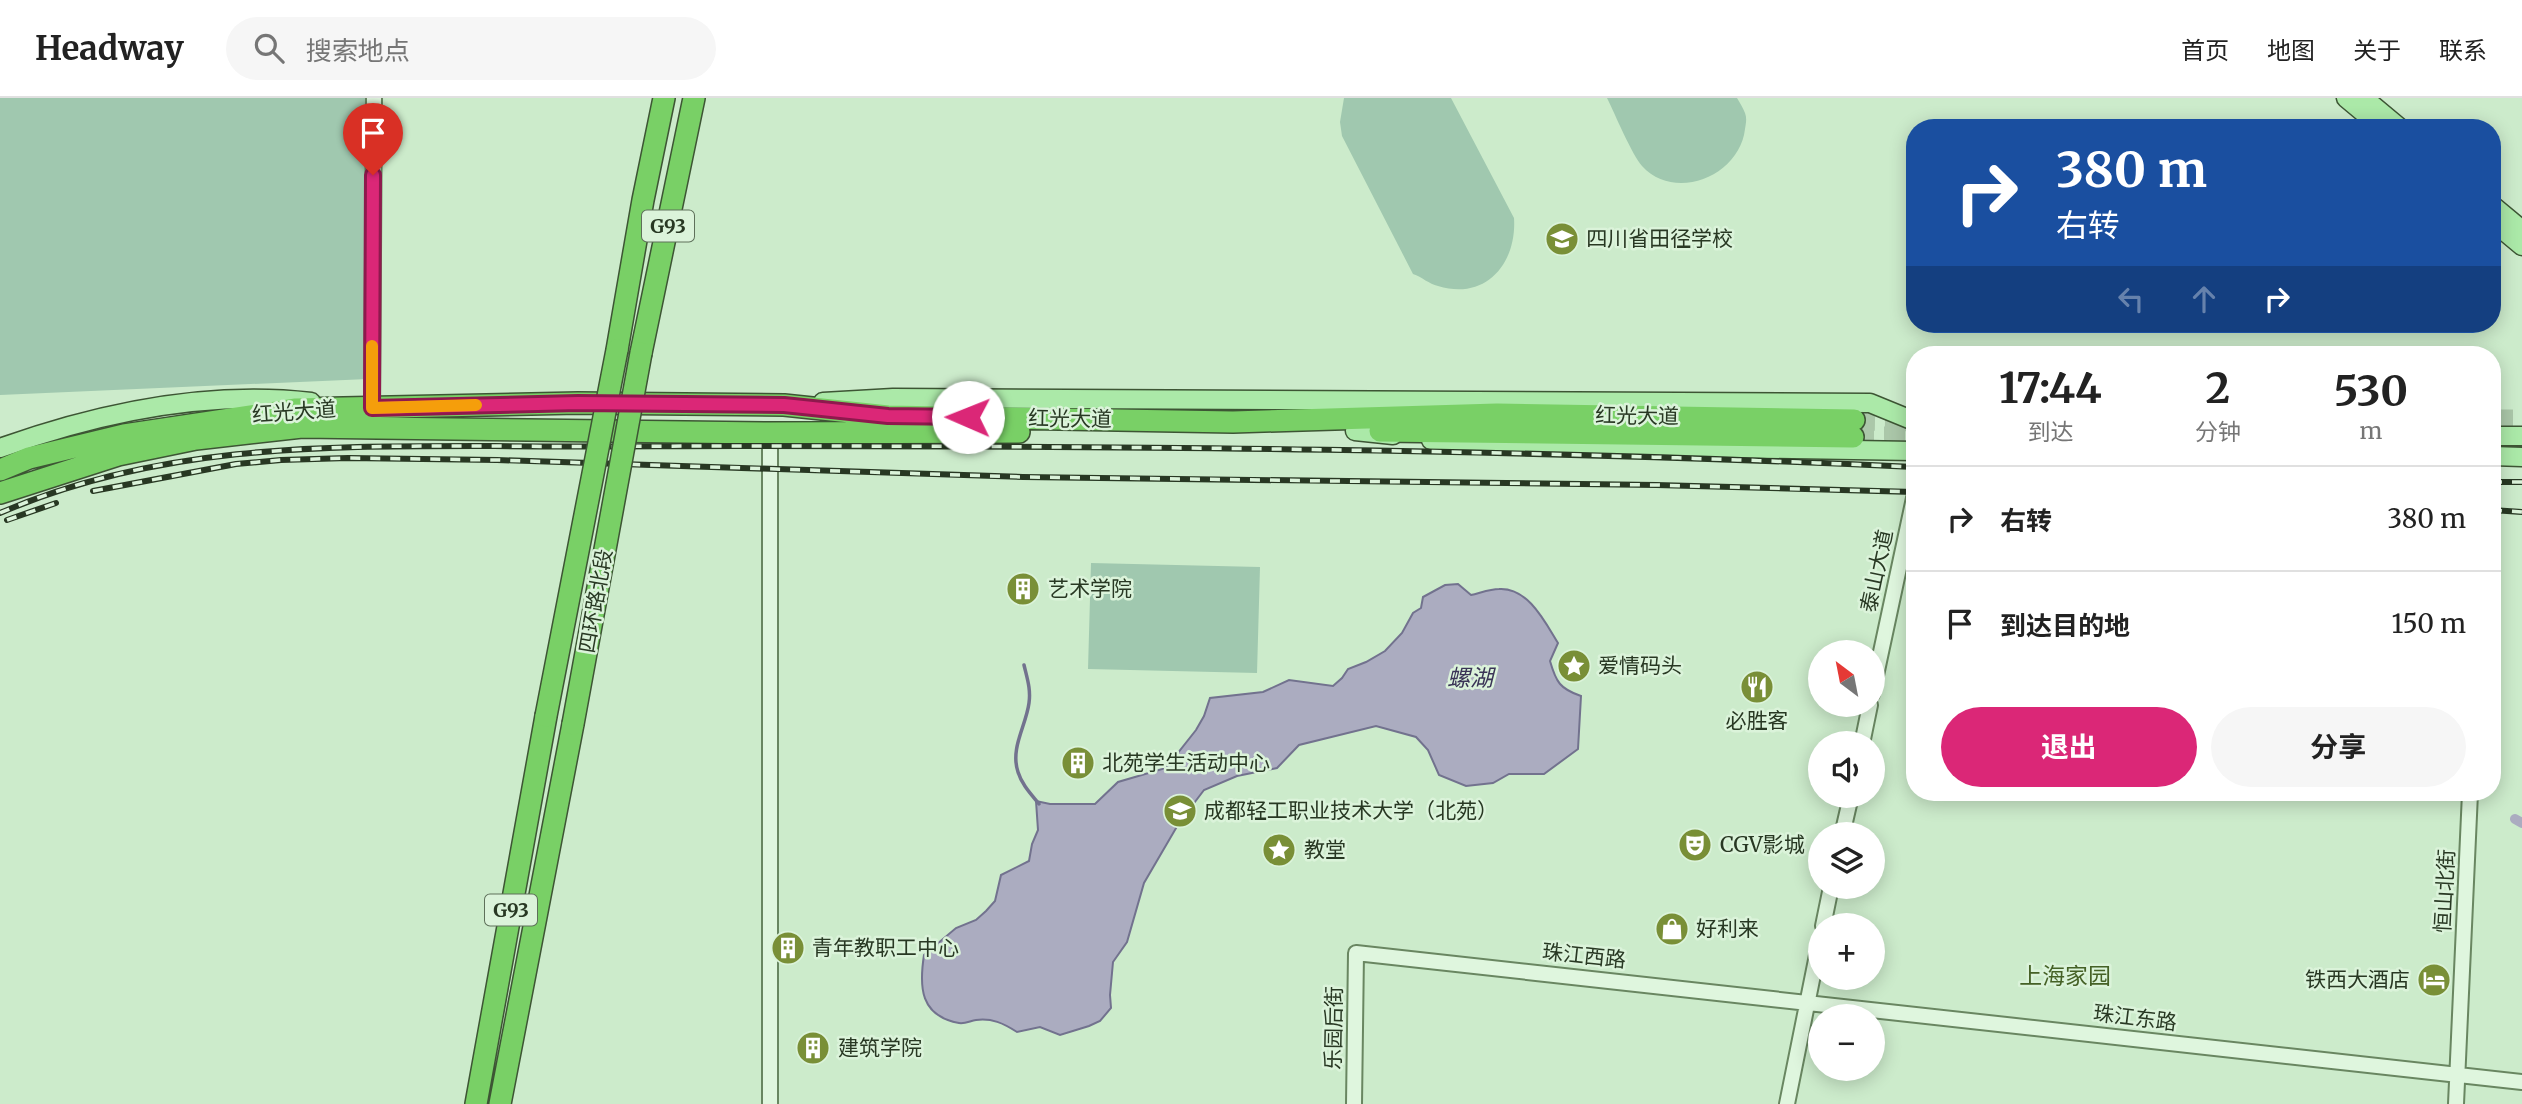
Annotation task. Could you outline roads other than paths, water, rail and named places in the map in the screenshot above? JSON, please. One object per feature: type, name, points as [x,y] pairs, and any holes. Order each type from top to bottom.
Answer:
[{"type":"highway","name":"四环路北段","points":[[476,1104],[545,716],[664,98]]},
{"type":"highway","name":"四环路北段","points":[[500,1104],[641,353],[694,98]]},
{"type":"highway","points":[[1329,418],[1456,402]]},
{"type":"highway","name":"红光大道","points":[[0,470],[29,458],[150,430],[296,409],[578,403],[784,405],[888,416],[1233,422],[1497,414],[1854,428],[770,433],[302,427],[196,439],[118,455],[0,493]]},
{"type":"main road","points":[[2346,98],[2370,119]]},
{"type":"main road","points":[[2364,98],[2389,119]]},
{"type":"main road","points":[[2501,212],[2522,230]]},
{"type":"main road","points":[[2501,228],[2522,246]]},
{"type":"main road","points":[[784,405],[893,398],[1870,403],[1906,418]]},
{"type":"main road","points":[[0,448],[73,425],[193,401],[283,399],[366,408]]},
{"type":"main road","points":[[1355,431],[1470,444],[1906,451]]},
{"type":"main road","points":[[2501,436],[2522,436]]},
{"type":"main road","points":[[2501,456],[2522,457]]},
{"type":"street","points":[[366,408],[374,98]]},
{"type":"street","points":[[770,433],[770,1104]]},
{"type":"street","name":"泰山大道","points":[[1884,640],[1906,535]]},
{"type":"street","name":"恒山北街","points":[[2456,1104],[2470,801]]},
{"type":"street","name":"珠江西路","points":[[1356,953],[1807,1001]]},
{"type":"street","name":"乐园后街","points":[[1354,1104],[1356,953]]},
{"type":"street","points":[[1787,1104],[1809,990]]},
{"type":"street","name":"珠江东路","points":[[1807,1001],[2522,1082]]},
{"type":"water","name":"螺湖","points":[[1458,584],[1471,595],[1496,589],[1509,590],[1527,600],[1541,616],[1558,643],[1550,661],[1554,674],[1568,691],[1581,696],[1578,749],[1544,774],[1509,774],[1493,783],[1466,786],[1439,775],[1428,750],[1416,737],[1376,726],[1299,745],[1277,768],[1237,776],[1204,790],[1179,823],[1144,883],[1127,942],[1113,962],[1111,1008],[1100,1021],[1060,1035],[1040,1027],[1017,1032],[992,1021],[961,1023],[946,1019],[929,1007],[923,989],[924,955],[956,928],[976,920],[995,901],[1001,875],[1029,861],[1038,830],[1036,801],[1050,804],[1095,804],[1118,782],[1166,768],[1196,730],[1210,698],[1263,692],[1289,680],[1333,686],[1348,669],[1385,651],[1402,633],[1413,613],[1421,608],[1423,597],[1445,585]]},
{"type":"waterway","points":[[1024,665],[1029,698],[1017,746],[1016,763],[1022,781],[1039,804]]},
{"type":"waterway","points":[[2515,819],[2522,823]]},
{"type":"tunnel","points":[[1854,420],[1906,421]]},
{"type":"tunnel","points":[[2501,420],[2522,420]]},
{"type":"tunnel","points":[[1853,437],[1906,437]]},
{"type":"tunnel","points":[[2501,445],[2522,446]]},
{"type":"railway","points":[[0,513],[60,490],[121,473],[182,461],[305,449],[368,447],[1178,448],[1620,456],[1906,467]]},
{"type":"railway","points":[[93,491],[236,464],[348,458],[497,460],[1023,477],[1656,485],[1906,492]]},
{"type":"railway","points":[[2501,482],[2522,482]]},
{"type":"railway","points":[[7,520],[56,503]]},
{"type":"railway","points":[[2501,511],[2522,512]]},
{"type":"place","name":"四川省田径学校","points":[[1562,239]]},
{"type":"place","name":"艺术学院","points":[[1023,589]]},
{"type":"place","name":"爱情码头","points":[[1574,666]]},
{"type":"place","name":"必胜客","points":[[1757,687]]},
{"type":"place","name":"北苑学生活动中心","points":[[1078,763]]},
{"type":"place","name":"成都轻工职业技术大学（北苑）","points":[[1180,811]]},
{"type":"place","name":"CGV影城","points":[[1695,845]]},
{"type":"place","name":"教堂","points":[[1279,850]]},
{"type":"place","name":"好利来","points":[[1672,929]]},
{"type":"place","name":"青年教职工中心","points":[[788,948]]},
{"type":"place","name":"铁西大酒店","points":[[2434,980]]},
{"type":"place","name":"建筑学院","points":[[813,1048]]},
{"type":"district","name":"上海家园","points":[[2065,976]]}]
